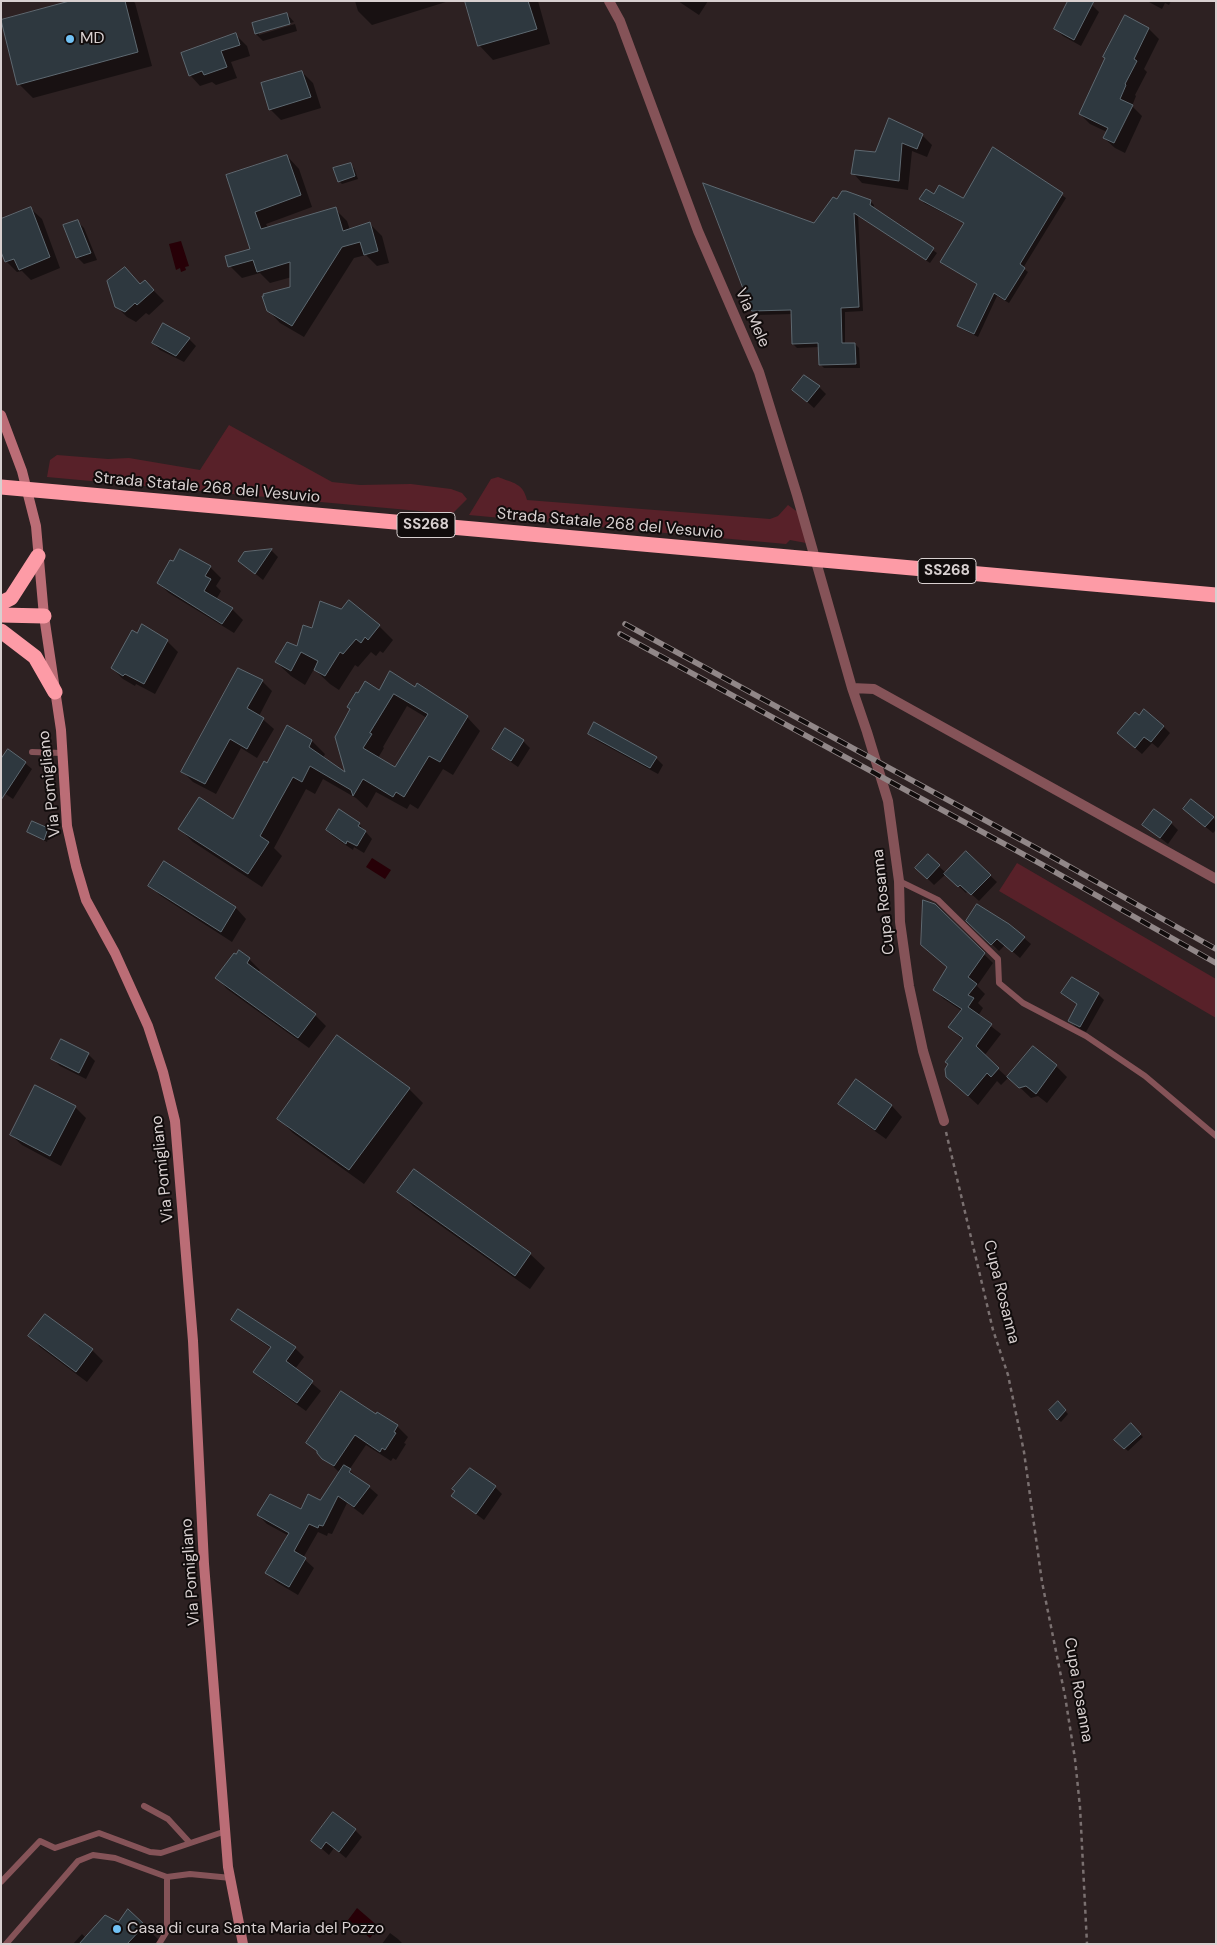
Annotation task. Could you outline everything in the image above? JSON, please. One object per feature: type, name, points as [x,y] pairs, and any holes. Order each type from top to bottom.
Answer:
[{"type":"highway","name":"Strada Statale 268 del Vesuvio","points":[[1,487],[1216,595]]},
{"type":"highway","points":[[1,603],[11,598],[38,556]]},
{"type":"highway","points":[[1,615],[44,616]]},
{"type":"highway","points":[[1,631],[35,657],[55,692]]},
{"type":"street","name":"Via Mele","points":[[610,1],[620,21],[698,231],[759,372],[843,655]]},
{"type":"street","name":"Via Pomigliano","points":[[1,415],[14,448],[36,526],[44,616],[62,753],[67,826],[86,900],[115,953],[148,1026],[163,1072],[175,1121],[193,1341],[204,1564],[226,1831],[231,1878],[243,1944]]},
{"type":"street","name":"Cupa Rosanna","points":[[843,655],[888,801],[899,881],[900,922],[908,986],[923,1051],[944,1121]]},
{"type":"street","points":[[852,688],[874,689],[1216,879]]},
{"type":"lane","points":[[32,752],[62,753]]},
{"type":"lane","points":[[899,881],[938,900],[998,959],[1000,983],[1023,1003],[1086,1036],[1144,1076],[1216,1136]]},
{"type":"lane","points":[[144,1806],[168,1819],[190,1843]]},
{"type":"lane","points":[[1,1882],[40,1841],[55,1848],[99,1833],[150,1852],[161,1853],[226,1831]]},
{"type":"lane","points":[[6,1944],[78,1861],[93,1855],[115,1858],[168,1877],[190,1874],[231,1878]]},
{"type":"lane","points":[[159,1944],[167,1932],[168,1877]]},
{"type":"path","name":"Cupa Rosanna","points":[[944,1121],[993,1330],[1008,1375],[1024,1452],[1042,1582],[1065,1696],[1075,1759],[1082,1836],[1087,1944]]},
{"type":"shaded area","points":[[181,241],[189,266],[185,267],[186,270],[181,272],[180,268],[176,270],[169,244]]},
{"type":"shaded area","points":[[229,425],[332,482],[360,485],[411,484],[451,489],[462,493],[467,499],[452,514],[47,477],[50,460],[57,455],[108,459],[129,458],[200,470]]},
{"type":"shaded area","points":[[498,477],[513,482],[520,487],[527,500],[770,519],[778,516],[788,505],[799,513],[806,543],[790,540],[786,544],[469,515],[491,479]]},
{"type":"shaded area","points":[[372,858],[391,870],[385,879],[366,867]]},
{"type":"shaded area","points":[[1017,863],[1216,979],[1216,1018],[999,891]]},
{"type":"shaded area","points":[[357,1908],[379,1927],[370,1938],[348,1920]]},
{"type":"building","name":"MD","points":[[70,1],[125,1],[138,52],[17,85],[1,20]]},
{"type":"building","points":[[465,1],[528,1],[537,29],[478,46]]},
{"type":"building","points":[[1068,1],[1094,1],[1074,40],[1054,29]]},
{"type":"building","points":[[287,13],[290,24],[255,34],[252,23]]},
{"type":"building","points":[[1125,15],[1149,28],[1134,59],[1137,61],[1125,84],[1120,99],[1133,105],[1114,143],[1103,138],[1108,128],[1079,114],[1105,58],[1103,57]]},
{"type":"building","points":[[236,33],[240,45],[221,51],[227,67],[204,75],[202,71],[189,76],[181,53]]},
{"type":"building","points":[[302,71],[311,97],[269,110],[261,83]]},
{"type":"building","points":[[889,118],[923,134],[917,149],[902,143],[899,181],[851,174],[855,150],[875,152]]},
{"type":"building","points":[[993,147],[1063,193],[1020,264],[1025,268],[1005,300],[994,293],[974,334],[957,326],[977,284],[940,262],[964,223],[919,199],[926,189],[934,194],[939,185],[963,198]]},
{"type":"building","points":[[287,155],[301,195],[255,212],[261,229],[336,207],[343,231],[370,222],[378,251],[364,255],[360,242],[342,247],[292,326],[267,311],[262,296],[264,296],[263,294],[290,287],[290,262],[257,272],[253,260],[228,267],[225,256],[250,249],[226,175]]},
{"type":"building","points":[[351,163],[355,176],[338,182],[333,168]]},
{"type":"building","points":[[703,183],[814,223],[833,197],[837,199],[842,191],[846,191],[871,200],[870,205],[934,248],[926,260],[854,213],[859,307],[841,308],[842,343],[855,343],[856,364],[819,365],[818,343],[792,344],[791,310],[752,311]]},
{"type":"building","points":[[31,207],[50,257],[19,270],[14,259],[5,262],[1,252],[1,219]]},
{"type":"building","points":[[78,220],[91,253],[76,258],[63,225]]},
{"type":"building","points":[[125,267],[140,284],[145,280],[154,290],[137,305],[135,303],[125,312],[115,307],[107,281]]},
{"type":"building","points":[[163,323],[190,338],[176,356],[152,343]]},
{"type":"building","points":[[804,375],[820,386],[807,402],[792,390]]},
{"type":"building","points":[[180,549],[211,566],[205,576],[211,579],[204,591],[233,608],[222,624],[157,583],[170,560],[173,561]]},
{"type":"building","points":[[272,549],[255,574],[238,561],[244,552]]},
{"type":"building","points":[[349,600],[380,625],[368,640],[365,637],[361,643],[356,639],[343,654],[340,652],[325,676],[314,670],[318,661],[301,652],[291,671],[275,662],[287,642],[297,646],[303,625],[312,628],[320,601],[341,609]]},
{"type":"building","points":[[142,624],[168,640],[144,684],[125,674],[123,676],[111,668],[132,630],[137,633]]},
{"type":"building","points":[[238,668],[263,680],[247,708],[264,718],[247,749],[230,739],[205,784],[181,772]]},
{"type":"building","points":[[390,671],[415,687],[417,683],[468,716],[440,762],[429,756],[404,797],[396,792],[393,797],[363,779],[353,796],[351,790],[310,766],[302,782],[293,777],[260,836],[269,842],[248,874],[178,829],[199,797],[233,819],[264,761],[267,763],[287,725],[312,740],[309,747],[345,772],[335,737],[350,709],[347,707],[365,681],[379,690]],"holes":[[[394,694],[428,714],[395,767],[363,748]]]},
{"type":"building","points":[[1144,709],[1164,726],[1151,742],[1144,737],[1135,748],[1117,733],[1135,712],[1139,715]]},
{"type":"building","points":[[594,722],[657,757],[650,768],[588,734]]},
{"type":"building","points":[[505,728],[524,740],[511,761],[492,749]]},
{"type":"building","points":[[8,749],[26,762],[1,800],[1,759]]},
{"type":"building","points":[[1191,799],[1214,817],[1205,827],[1183,809]]},
{"type":"building","points":[[339,809],[360,823],[358,826],[366,831],[357,846],[347,841],[346,844],[326,830]]},
{"type":"building","points":[[1154,809],[1172,822],[1160,838],[1142,825]]},
{"type":"building","points":[[32,821],[48,828],[44,840],[27,832]]},
{"type":"building","points":[[966,851],[991,875],[971,895],[960,885],[958,887],[944,874]]},
{"type":"building","points":[[928,854],[940,865],[927,879],[915,868]]},
{"type":"building","points":[[164,861],[236,907],[221,932],[148,886]]},
{"type":"building","points":[[923,900],[935,904],[985,953],[968,977],[977,984],[968,995],[974,998],[968,1007],[992,1024],[976,1046],[999,1068],[991,1077],[987,1073],[968,1096],[946,1077],[945,1069],[948,1064],[945,1062],[963,1038],[948,1027],[962,1009],[933,990],[947,967],[921,945]]},
{"type":"building","points":[[977,904],[1009,924],[1025,937],[1012,952],[997,939],[991,945],[966,921]]},
{"type":"building","points":[[239,950],[250,958],[247,963],[316,1014],[298,1038],[215,978],[234,953],[236,954]]},
{"type":"building","points":[[1072,977],[1099,993],[1080,1027],[1068,1021],[1077,1004],[1061,993]]},
{"type":"building","points":[[337,1035],[410,1088],[349,1170],[277,1119]]},
{"type":"building","points":[[61,1039],[89,1053],[79,1073],[51,1059]]},
{"type":"building","points":[[1033,1046],[1057,1065],[1036,1094],[1026,1086],[1019,1088],[1007,1077]]},
{"type":"building","points":[[856,1079],[892,1105],[875,1130],[838,1104]]},
{"type":"building","points":[[35,1085],[76,1106],[50,1156],[10,1135]]},
{"type":"building","points":[[414,1169],[531,1253],[515,1276],[397,1192]]},
{"type":"building","points":[[238,1309],[296,1347],[286,1361],[313,1381],[297,1403],[253,1372],[271,1347],[231,1320]]},
{"type":"building","points":[[45,1314],[93,1349],[76,1372],[28,1336]]},
{"type":"building","points":[[341,1391],[376,1414],[377,1412],[398,1425],[394,1432],[396,1433],[385,1450],[382,1448],[380,1452],[355,1435],[334,1466],[322,1459],[317,1451],[306,1443]]},
{"type":"building","points":[[1058,1401],[1066,1410],[1057,1420],[1049,1410]]},
{"type":"building","points":[[1131,1423],[1141,1434],[1124,1449],[1114,1440]]},
{"type":"building","points":[[344,1465],[351,1469],[349,1472],[370,1486],[354,1507],[338,1496],[323,1526],[319,1525],[318,1528],[309,1524],[294,1551],[306,1558],[289,1587],[265,1573],[289,1533],[257,1515],[270,1494],[301,1509],[308,1494],[320,1500]]},
{"type":"building","points":[[470,1468],[496,1486],[476,1514],[451,1496],[455,1491],[452,1489]]},
{"type":"building","points":[[333,1812],[356,1829],[339,1852],[326,1842],[321,1849],[311,1841]]},
{"type":"building","name":"Casa di cura Santa Maria del Pozzo","points":[[128,1909],[145,1925],[127,1944],[79,1944],[105,1915],[118,1922]]},
{"type":"railway","points":[[625,624],[1047,854],[1216,949]]},
{"type":"railway","points":[[620,634],[1041,864],[1216,963]]},
{"type":"place","name":"MD","points":[[70,39]]},
{"type":"place","name":"Casa di cura Santa Maria del Pozzo","points":[[117,1929]]}]
